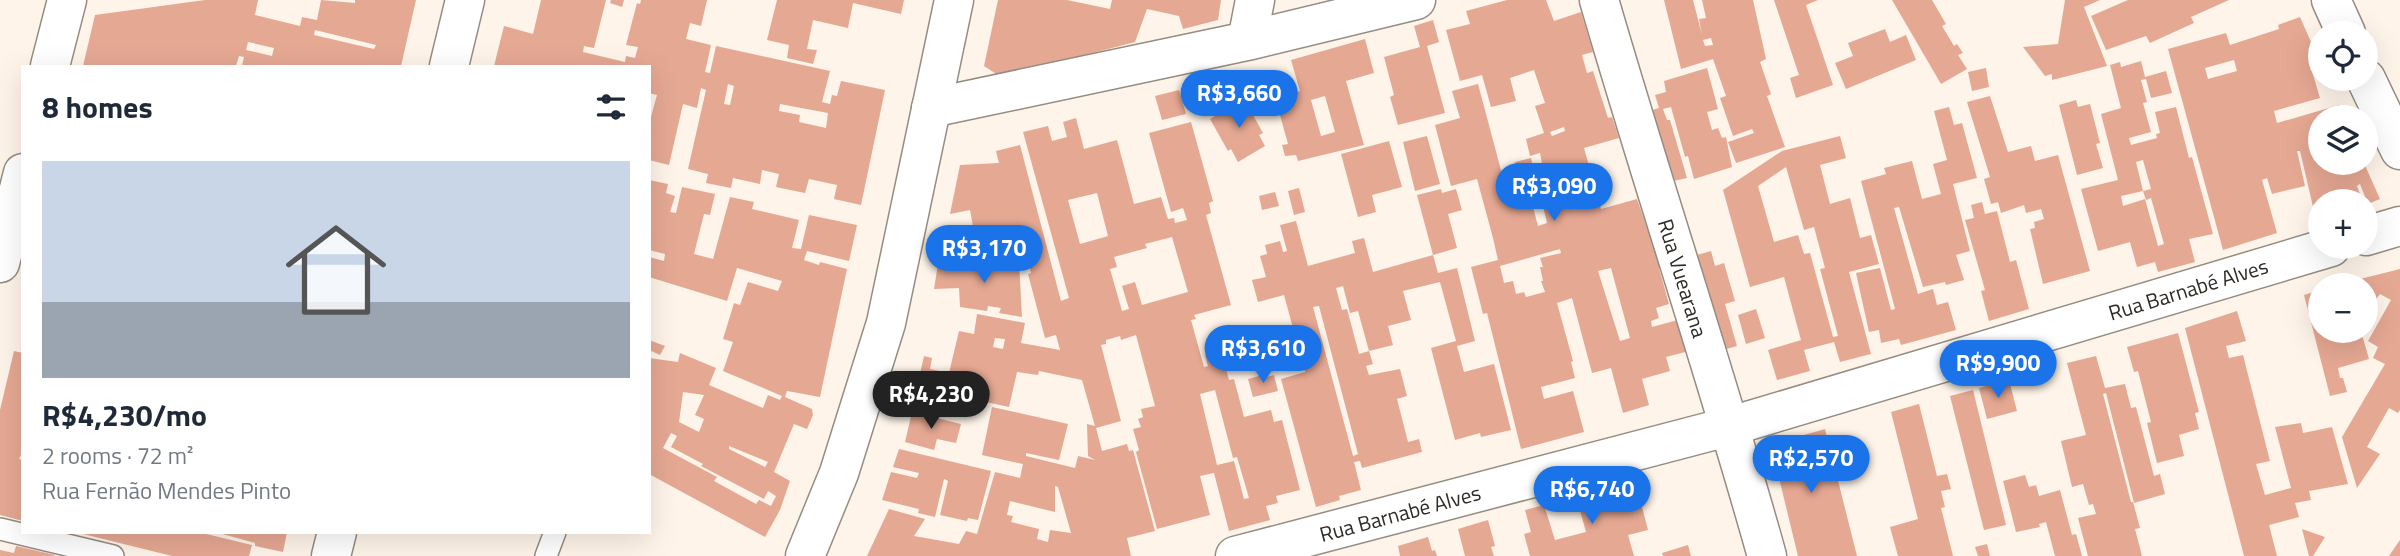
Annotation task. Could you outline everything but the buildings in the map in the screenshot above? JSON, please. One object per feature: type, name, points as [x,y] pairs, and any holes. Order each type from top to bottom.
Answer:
[{"type":"street","points":[[50,65],[67,0]]},
{"type":"street","points":[[449,65],[465,0]]},
{"type":"street","points":[[805,556],[839,473],[886,323],[954,0]]},
{"type":"street","points":[[1247,41],[1255,0]]},
{"type":"street","points":[[931,108],[1247,41],[1416,0]]},
{"type":"street","name":"Rua Vuearana","points":[[1599,0],[1683,280],[1731,426],[1768,556]]},
{"type":"street","points":[[2331,0],[2341,21]]},
{"type":"street","points":[[2372,91],[2400,150]]},
{"type":"street","points":[[0,262],[21,181]]},
{"type":"street","points":[[2378,232],[2400,226]]},
{"type":"street","name":"Rua Barnabé Alves","points":[[1235,556],[1731,426],[2308,254]]},
{"type":"street","points":[[331,556],[336,534]]},
{"type":"lane","points":[[0,529],[113,556]]},
{"type":"lane","points":[[546,556],[554,534]]}]
